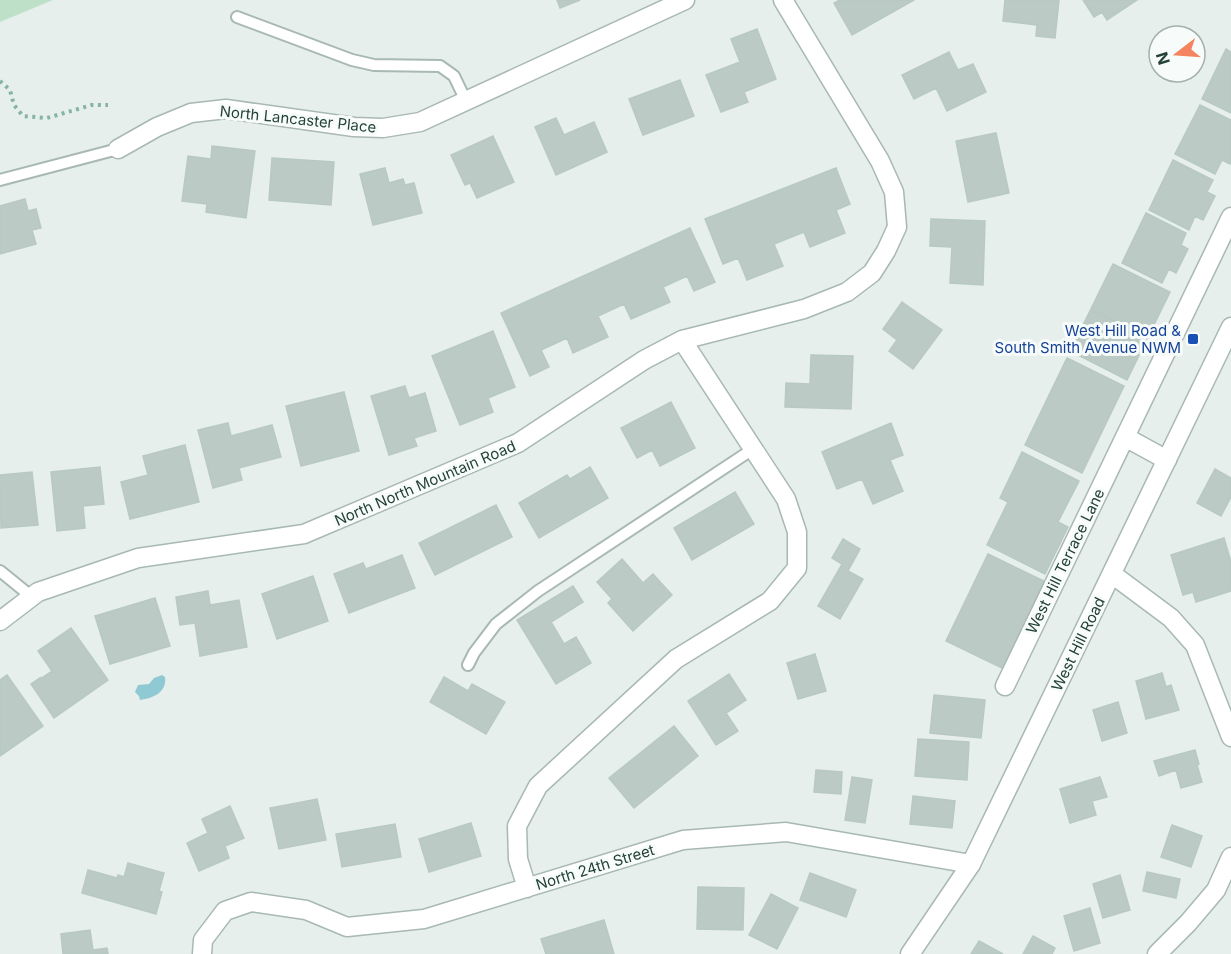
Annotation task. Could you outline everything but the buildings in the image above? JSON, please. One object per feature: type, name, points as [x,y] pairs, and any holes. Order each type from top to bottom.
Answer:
[{"type":"street","name":"North Lancaster Place","points":[[118,149],[157,127],[190,113],[226,109],[354,127],[383,128],[420,122],[685,0]]},
{"type":"street","name":"North North Mountain Road","points":[[0,621],[38,592],[138,558],[304,534],[518,443],[644,360],[682,340],[804,309],[847,292],[872,273],[897,227],[894,192],[880,161],[783,0]]},
{"type":"street","name":"West Hill Terrace Lane","points":[[1005,686],[1231,217]]},
{"type":"street","name":"West Hill Road","points":[[910,954],[971,864],[1231,327]]},
{"type":"street","points":[[527,888],[518,859],[517,826],[538,786],[676,659],[770,601],[797,568],[797,532],[786,499],[682,340]]},
{"type":"street","points":[[1125,437],[1167,460]]},
{"type":"street","points":[[1112,574],[1171,618],[1195,645],[1231,737]]},
{"type":"street","name":"North 24th Street","points":[[202,954],[203,940],[225,911],[250,902],[306,910],[347,927],[424,919],[683,840],[786,831],[971,864]]},
{"type":"street","points":[[1157,954],[1216,890],[1231,857]]},
{"type":"lane","points":[[237,17],[352,60],[374,65],[440,66],[454,76],[466,101]]},
{"type":"lane","points":[[0,180],[118,149]]},
{"type":"lane","points":[[468,665],[474,653],[496,624],[538,591],[753,449]]},
{"type":"lane","points":[[0,571],[32,597]]},
{"type":"path","points":[[0,81],[10,90],[14,105],[23,116],[47,118],[92,105],[108,105]]},
{"type":"green space","points":[[0,0],[53,0],[0,22]]},
{"type":"water","points":[[162,675],[165,677],[165,682],[162,690],[155,696],[140,700],[135,692],[138,685],[149,684],[154,678]]},
{"type":"place","name":"West Hill Road & South Smith Avenue NWM","points":[[1193,339]]}]
